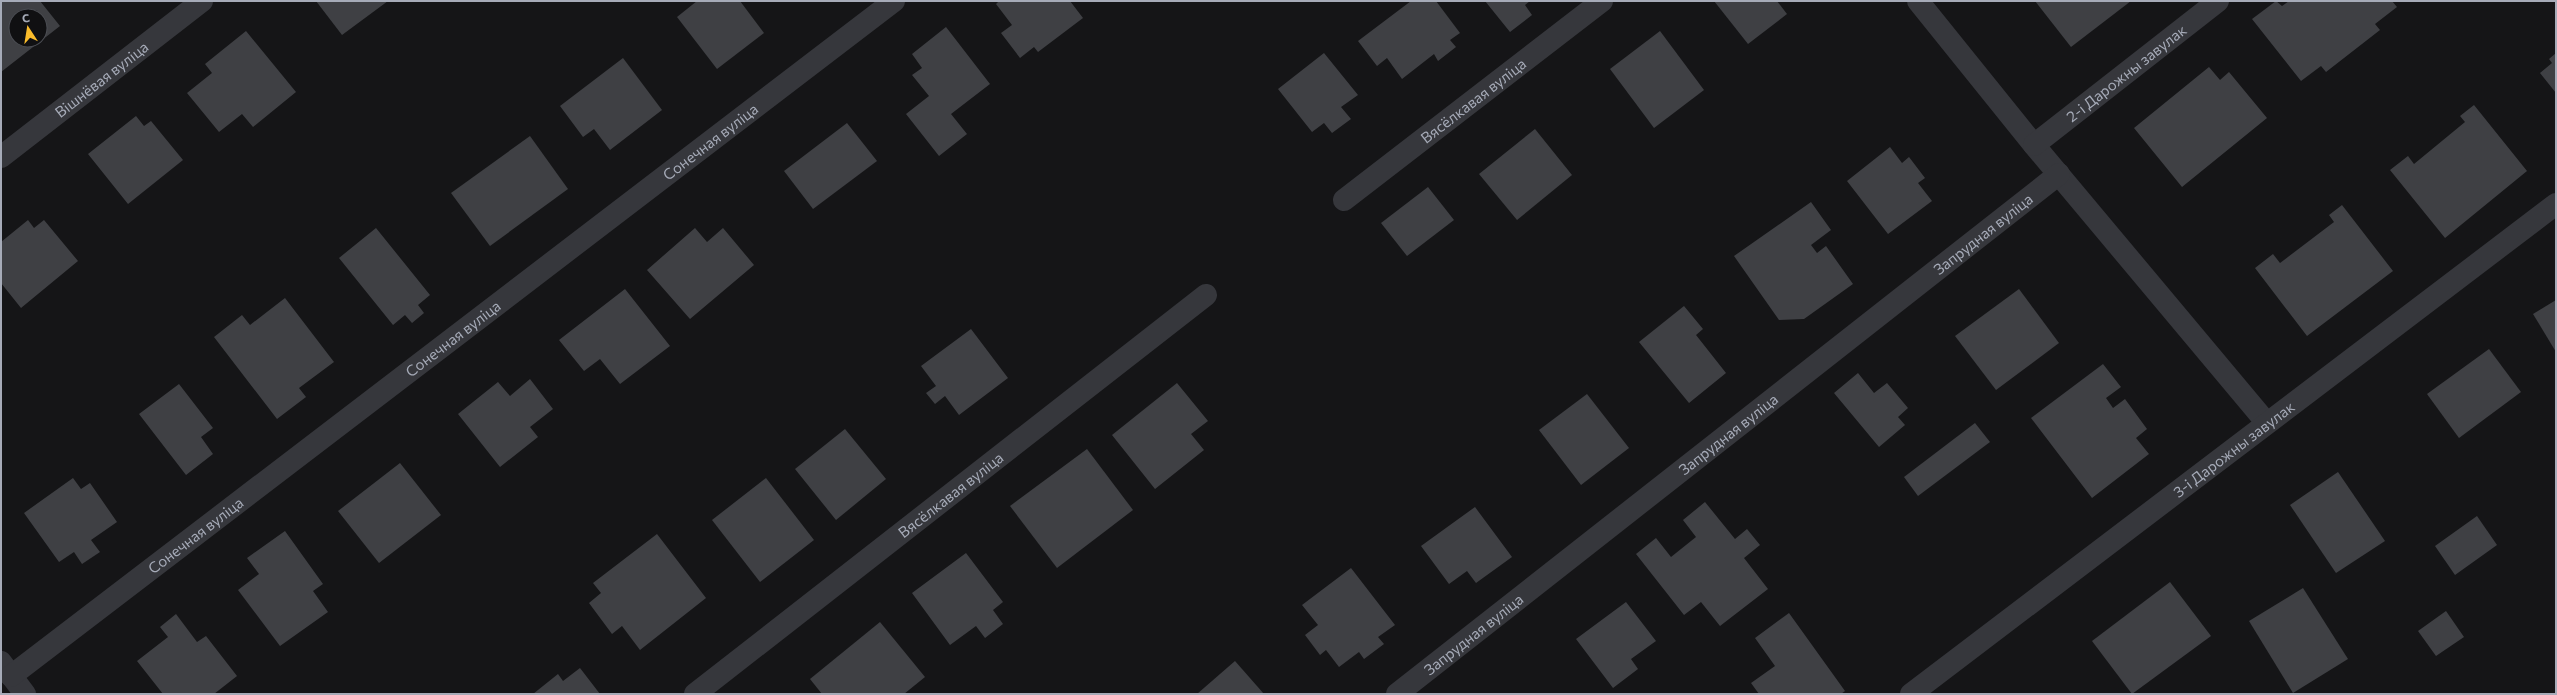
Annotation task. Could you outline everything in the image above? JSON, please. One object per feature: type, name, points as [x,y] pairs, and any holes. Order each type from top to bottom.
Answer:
[{"type":"street","name":"Вішнёвая вуліца","points":[[1,157],[202,1]]},
{"type":"street","name":"Сонечная вуліца","points":[[6,669],[894,1]]},
{"type":"street","name":"Вясёлкавая вуліца","points":[[1344,200],[1602,1]]},
{"type":"street","points":[[1918,1],[2034,145],[2266,422]]},
{"type":"street","name":"2-і Дарожны завулак","points":[[2034,145],[2218,1]]},
{"type":"street","name":"Запрудная вуліца","points":[[1397,694],[2059,174]]},
{"type":"street","name":"3-і Дарожны завулак","points":[[1911,694],[2266,422],[2556,204]]},
{"type":"street","name":"Вясёлкавая вуліца","points":[[695,694],[1206,295]]},
{"type":"street","points":[[6,669],[25,694]]},
{"type":"building","points":[[1,1],[40,1],[46,8],[8,8],[8,48],[32,48],[1,72]]},
{"type":"building","points":[[316,1],[388,1],[342,35]]},
{"type":"building","points":[[697,1],[740,1],[764,33],[717,69],[677,17]]},
{"type":"building","points":[[999,1],[1070,1],[1083,18],[1038,52],[1034,47],[1020,58],[1001,33],[1012,25],[996,4]]},
{"type":"building","points":[[1411,1],[1436,1],[1460,33],[1450,40],[1456,47],[1438,61],[1434,54],[1402,79],[1387,58],[1377,66],[1358,41]]},
{"type":"building","points":[[1485,1],[1530,1],[1525,5],[1532,15],[1510,32]]},
{"type":"building","points":[[1714,1],[1777,1],[1787,14],[1748,44]]},
{"type":"building","points":[[2035,1],[2131,1],[2071,47]]},
{"type":"building","points":[[2276,1],[2282,6],[2289,1],[2392,1],[2397,7],[2375,24],[2380,30],[2326,72],[2321,66],[2301,81],[2252,19]]},
{"type":"building","points":[[48,11],[60,26],[48,35]]},
{"type":"building","points":[[946,27],[990,84],[951,114],[967,134],[939,156],[906,114],[929,96],[912,75],[922,68],[912,54]]},
{"type":"building","points":[[246,31],[296,92],[253,127],[242,114],[219,132],[187,93],[212,73],[205,64]]},
{"type":"building","points":[[1660,31],[1704,90],[1654,128],[1610,69]]},
{"type":"building","points":[[1324,53],[1358,95],[1341,107],[1351,119],[1332,133],[1324,123],[1312,132],[1278,89]]},
{"type":"building","points":[[2556,53],[2556,93],[2540,73],[2552,63],[2549,59]]},
{"type":"building","points":[[623,58],[662,110],[610,150],[594,129],[583,137],[560,106]]},
{"type":"building","points":[[2209,67],[2220,80],[2229,72],[2267,118],[2182,187],[2134,128]]},
{"type":"building","points":[[2474,105],[2527,171],[2445,238],[2390,170],[2408,156],[2414,164],[2465,122],[2460,116]]},
{"type":"building","points":[[136,116],[144,126],[151,121],[183,160],[128,204],[88,154]]},
{"type":"building","points":[[847,123],[877,161],[813,209],[784,171]]},
{"type":"building","points":[[1535,129],[1572,175],[1517,220],[1479,174]]},
{"type":"building","points":[[530,136],[568,189],[490,246],[451,193]]},
{"type":"building","points":[[1890,147],[1902,163],[1909,157],[1925,178],[1918,183],[1932,201],[1888,234],[1847,181]]},
{"type":"building","points":[[1428,187],[1454,220],[1407,256],[1381,223]]},
{"type":"building","points":[[1811,202],[1831,230],[1811,245],[1817,253],[1826,246],[1853,284],[1804,319],[1779,320],[1734,256]]},
{"type":"building","points":[[2342,205],[2393,271],[2307,336],[2255,268],[2273,254],[2280,263],[2334,222],[2329,215]]},
{"type":"building","points":[[28,220],[34,228],[44,220],[78,261],[21,308],[1,283],[1,242]]},
{"type":"building","points":[[376,228],[430,295],[418,305],[424,313],[412,323],[405,315],[393,325],[339,258]]},
{"type":"building","points":[[695,228],[707,242],[723,228],[754,265],[690,319],[647,270]]},
{"type":"building","points":[[625,289],[670,346],[620,384],[600,359],[584,371],[559,340]]},
{"type":"building","points":[[2019,289],[2059,343],[1996,390],[1955,336]]},
{"type":"building","points":[[285,298],[334,362],[299,388],[306,397],[277,419],[214,337],[242,315],[250,325]]},
{"type":"building","points":[[2556,300],[2556,352],[2533,314]]},
{"type":"building","points":[[1684,306],[1703,329],[1696,335],[1726,373],[1689,403],[1639,342]]},
{"type":"building","points":[[971,329],[1008,378],[959,415],[945,396],[935,404],[926,393],[936,386],[921,366]]},
{"type":"building","points":[[2489,349],[2521,392],[2459,438],[2427,394]]},
{"type":"building","points":[[2103,364],[2121,387],[2106,398],[2113,408],[2125,399],[2147,429],[2136,438],[2149,454],[2092,498],[2031,418]]},
{"type":"building","points":[[1858,373],[1874,393],[1887,383],[1908,408],[1898,417],[1905,425],[1879,447],[1834,393]]},
{"type":"building","points":[[530,379],[553,409],[530,427],[538,437],[500,467],[458,414],[498,382],[510,396]]},
{"type":"building","points":[[1177,383],[1208,421],[1191,434],[1204,450],[1155,489],[1112,435]]},
{"type":"building","points":[[179,384],[213,428],[201,437],[213,454],[186,475],[139,414]]},
{"type":"building","points":[[1587,394],[1629,448],[1581,485],[1539,430]]},
{"type":"building","points":[[1975,423],[1990,442],[1918,496],[1904,477]]},
{"type":"building","points":[[845,429],[886,479],[836,520],[795,469]]},
{"type":"building","points":[[1087,449],[1133,510],[1057,568],[1010,506]]},
{"type":"building","points":[[400,463],[441,515],[379,563],[338,511]]},
{"type":"building","points":[[2338,472],[2385,541],[2336,573],[2290,505]]},
{"type":"building","points":[[73,478],[81,489],[90,483],[117,522],[91,540],[100,552],[82,564],[74,552],[59,562],[24,513]]},
{"type":"building","points":[[766,478],[814,540],[760,582],[712,520]]},
{"type":"building","points":[[1705,502],[1735,539],[1747,529],[1760,545],[1744,558],[1768,589],[1720,626],[1701,602],[1684,615],[1636,554],[1656,538],[1671,557],[1696,537],[1683,520]]},
{"type":"building","points":[[1475,507],[1512,557],[1476,583],[1467,571],[1449,584],[1421,546]]},
{"type":"building","points":[[2477,516],[2497,545],[2455,575],[2435,546]]},
{"type":"building","points":[[285,531],[323,584],[313,591],[328,612],[280,646],[238,590],[259,574],[247,558]]},
{"type":"building","points":[[657,534],[706,598],[640,650],[622,626],[612,634],[589,603],[601,593],[593,583]]},
{"type":"building","points":[[966,553],[1003,602],[993,610],[1003,624],[985,638],[976,626],[950,645],[912,593]]},
{"type":"building","points":[[1351,568],[1395,625],[1378,637],[1384,644],[1364,659],[1359,652],[1339,667],[1326,650],[1320,655],[1305,635],[1318,625],[1302,605]]},
{"type":"building","points":[[2170,582],[2211,636],[2132,694],[2092,641]]},
{"type":"building","points":[[2303,588],[2348,659],[2293,693],[2249,621]]},
{"type":"building","points":[[1626,602],[1656,641],[1631,659],[1638,669],[1613,688],[1576,639]]},
{"type":"building","points":[[2446,611],[2464,637],[2436,656],[2418,631]]},
{"type":"building","points":[[1789,613],[1845,691],[1841,694],[1759,694],[1751,683],[1775,666],[1755,638]]},
{"type":"building","points":[[176,614],[197,642],[206,636],[237,676],[214,694],[163,694],[137,661],[168,637],[160,627]]},
{"type":"building","points":[[880,622],[925,677],[904,694],[822,694],[810,679]]},
{"type":"building","points":[[1235,661],[1264,694],[1197,694]]},
{"type":"building","points":[[580,668],[600,694],[533,694],[558,674],[563,681]]}]
